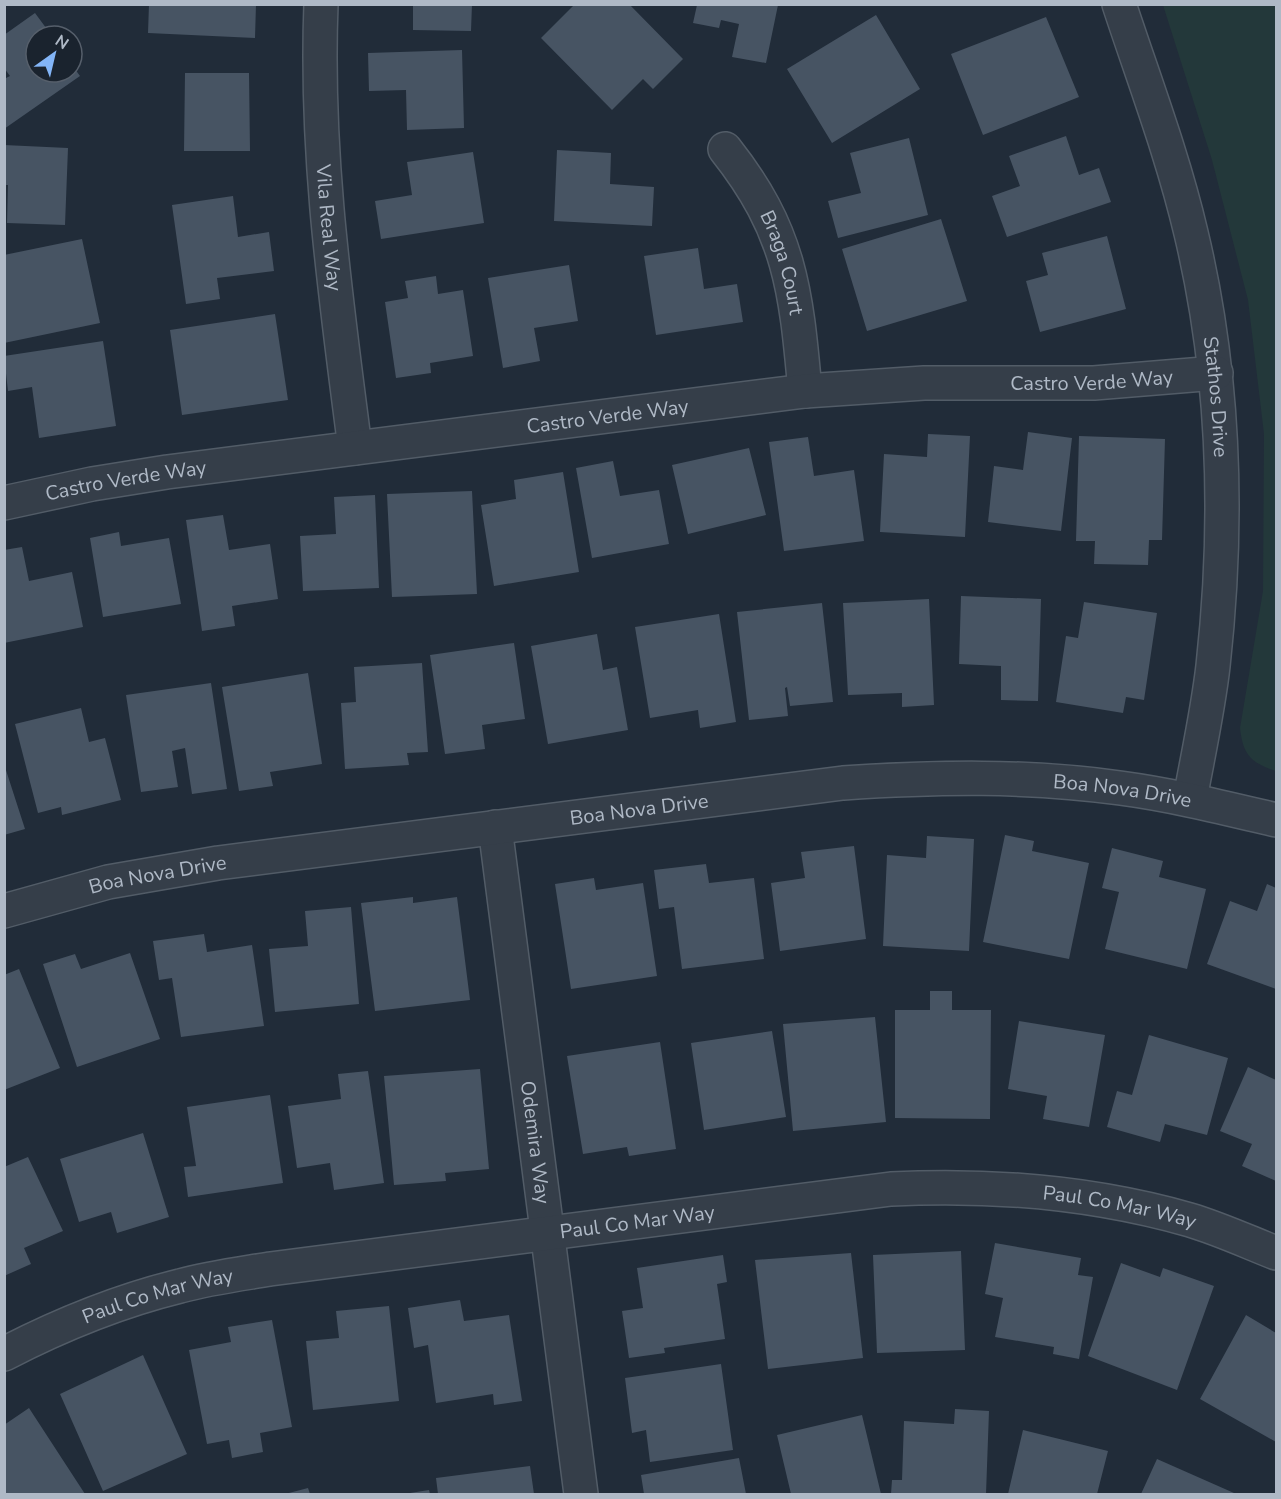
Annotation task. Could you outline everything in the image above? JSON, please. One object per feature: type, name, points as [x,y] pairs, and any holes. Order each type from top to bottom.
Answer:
[{"type":"street","name":"Vila Real Way","points":[[321,4],[318,67],[322,181],[355,448]]},
{"type":"street","name":"Stathos Drive","points":[[1119,4],[1169,154],[1191,232],[1206,302],[1216,374],[1222,447],[1223,557],[1213,668],[1190,799]]},
{"type":"street","name":"Braga Court","points":[[725,148],[748,177],[775,226],[792,279],[805,391]]},
{"type":"street","name":"Castro Verde Way","points":[[4,503],[92,484],[805,391],[924,384],[1094,383],[1216,374]]},
{"type":"street","name":"Boa Nova Drive","points":[[4,911],[108,882],[218,863],[843,783],[947,777],[1051,780],[1190,799],[1276,820]]},
{"type":"street","name":"Odemira Way","points":[[495,827],[581,1494]]},
{"type":"street","name":"Paul Co Mar Way","points":[[4,1354],[37,1337],[122,1302],[181,1285],[270,1269],[891,1189],[951,1186],[1042,1190],[1103,1199],[1192,1221],[1276,1253]]},
{"type":"green space","points":[[1163,5],[1276,5],[1276,771],[1260,765],[1250,757],[1243,745],[1240,728],[1263,591],[1264,434],[1248,300],[1212,160]]},
{"type":"building","points":[[149,4],[256,4],[255,38],[148,33]]},
{"type":"building","points":[[413,4],[472,4],[471,31],[413,30]]},
{"type":"building","points":[[575,4],[629,4],[683,59],[653,89],[643,79],[612,110],[541,38]]},
{"type":"building","points":[[697,5],[778,5],[766,63],[732,57],[739,24],[721,20],[719,28],[693,23]]},
{"type":"building","points":[[35,13],[43,24],[24,24],[24,84],[69,84],[4,129],[4,79],[10,76],[4,68],[4,35]]},
{"type":"building","points":[[876,15],[920,89],[832,143],[787,69]]},
{"type":"building","points":[[1046,17],[1079,97],[983,135],[951,54]]},
{"type":"building","points":[[462,50],[464,128],[407,130],[406,90],[369,91],[368,53]]},
{"type":"building","points":[[185,73],[249,73],[250,151],[184,151]]},
{"type":"building","points":[[1066,136],[1079,175],[1099,168],[1111,202],[1007,237],[992,196],[1020,186],[1009,156]]},
{"type":"building","points":[[909,138],[928,215],[838,238],[828,201],[861,193],[850,153]]},
{"type":"building","points":[[4,145],[68,148],[65,225],[7,223],[8,185],[4,185]]},
{"type":"building","points":[[557,150],[611,153],[610,184],[654,187],[652,226],[554,221]]},
{"type":"building","points":[[473,152],[484,223],[381,239],[375,201],[412,195],[407,162]]},
{"type":"building","points":[[233,196],[238,237],[269,232],[274,271],[217,278],[220,299],[186,304],[172,205]]},
{"type":"building","points":[[941,219],[967,301],[867,331],[842,249]]},
{"type":"building","points":[[1107,236],[1126,309],[1040,332],[1026,281],[1048,275],[1042,253]]},
{"type":"building","points":[[82,239],[100,323],[4,343],[4,255]]},
{"type":"building","points":[[698,248],[704,289],[737,284],[743,322],[656,335],[644,256]]},
{"type":"building","points":[[569,265],[578,321],[534,328],[540,361],[503,368],[488,278]]},
{"type":"building","points":[[436,276],[438,294],[463,290],[473,356],[430,363],[431,373],[396,378],[385,302],[408,298],[405,281]]},
{"type":"building","points":[[275,314],[288,400],[182,415],[170,330]]},
{"type":"building","points":[[103,341],[116,426],[39,438],[32,387],[8,391],[4,356]]},
{"type":"building","points":[[1028,432],[1072,438],[1061,531],[988,522],[994,466],[1023,470]]},
{"type":"building","points":[[928,434],[970,436],[965,537],[880,532],[884,454],[927,457]]},
{"type":"building","points":[[1079,436],[1165,439],[1162,540],[1149,540],[1148,565],[1094,564],[1095,541],[1076,541]]},
{"type":"building","points":[[808,437],[814,476],[854,470],[864,541],[784,551],[769,442]]},
{"type":"building","points":[[749,448],[766,515],[688,534],[672,465]]},
{"type":"building","points":[[613,461],[620,496],[659,490],[669,544],[592,558],[576,468]]},
{"type":"building","points":[[563,472],[579,572],[494,586],[481,505],[516,499],[514,480]]},
{"type":"building","points":[[472,491],[477,594],[392,597],[387,494]]},
{"type":"building","points":[[375,495],[379,588],[303,591],[300,536],[336,534],[334,497]]},
{"type":"building","points":[[223,515],[229,550],[270,544],[278,599],[232,606],[235,626],[202,631],[186,520]]},
{"type":"building","points":[[119,532],[121,546],[169,538],[181,604],[103,617],[90,538]]},
{"type":"building","points":[[22,547],[29,581],[72,572],[83,627],[4,643],[4,550]]},
{"type":"building","points":[[961,596],[1041,599],[1038,701],[1001,700],[1001,666],[959,664]]},
{"type":"building","points":[[929,599],[934,705],[902,707],[902,693],[848,695],[843,603]]},
{"type":"building","points":[[1084,602],[1157,613],[1144,700],[1126,697],[1123,713],[1056,702],[1066,636],[1078,638]]},
{"type":"building","points":[[822,603],[833,702],[790,706],[787,687],[785,688],[788,716],[749,720],[737,612]]},
{"type":"building","points":[[719,614],[736,722],[700,728],[698,710],[650,718],[635,627]]},
{"type":"building","points":[[597,634],[603,670],[617,667],[628,730],[548,744],[531,646]]},
{"type":"building","points":[[514,643],[525,719],[482,725],[485,749],[445,754],[430,655]]},
{"type":"building","points":[[422,663],[428,752],[407,753],[409,765],[345,769],[341,703],[356,702],[354,667]]},
{"type":"building","points":[[308,673],[322,764],[270,772],[273,786],[239,791],[222,687]]},
{"type":"building","points":[[211,683],[227,789],[192,794],[185,748],[172,751],[178,787],[141,792],[126,695]]},
{"type":"building","points":[[81,708],[89,742],[105,738],[121,800],[62,815],[61,807],[38,813],[15,724]]},
{"type":"building","points":[[4,764],[25,829],[4,835]]},
{"type":"building","points":[[1005,835],[1034,841],[1032,851],[1089,863],[1069,959],[983,942]]},
{"type":"building","points":[[927,836],[974,839],[969,951],[883,946],[887,855],[926,858]]},
{"type":"building","points":[[854,846],[866,939],[780,951],[771,883],[805,878],[801,852]]},
{"type":"building","points":[[1112,848],[1163,861],[1159,877],[1206,889],[1187,969],[1105,949],[1119,892],[1102,888]]},
{"type":"building","points":[[706,864],[709,883],[754,878],[764,959],[682,969],[674,907],[659,909],[654,870]]},
{"type":"building","points":[[594,878],[596,890],[643,883],[657,976],[571,989],[555,884]]},
{"type":"building","points":[[1267,884],[1276,888],[1276,989],[1207,964],[1230,901],[1257,911]]},
{"type":"building","points":[[413,897],[413,903],[457,897],[470,1000],[375,1011],[361,903]]},
{"type":"building","points":[[351,907],[359,1004],[275,1012],[269,949],[308,946],[305,911]]},
{"type":"building","points":[[204,934],[207,952],[252,945],[264,1026],[181,1037],[172,978],[159,980],[153,941]]},
{"type":"building","points":[[130,953],[160,1039],[77,1067],[43,964],[75,954],[81,969]]},
{"type":"building","points":[[19,969],[60,1068],[4,1090],[4,975]]},
{"type":"building","points":[[930,991],[952,991],[952,1010],[991,1010],[990,1119],[895,1118],[895,1010],[930,1010]]},
{"type":"building","points":[[875,1017],[886,1122],[793,1131],[783,1024]]},
{"type":"building","points":[[1019,1021],[1105,1035],[1089,1127],[1043,1119],[1047,1096],[1008,1089]]},
{"type":"building","points":[[772,1031],[786,1117],[704,1130],[691,1043]]},
{"type":"building","points":[[1149,1035],[1228,1058],[1207,1135],[1165,1124],[1160,1142],[1107,1127],[1117,1091],[1132,1095]]},
{"type":"building","points":[[660,1042],[676,1149],[629,1156],[627,1147],[583,1154],[567,1056]]},
{"type":"building","points":[[1248,1067],[1276,1080],[1276,1181],[1242,1166],[1252,1144],[1220,1131]]},
{"type":"building","points":[[480,1069],[489,1169],[445,1173],[446,1181],[394,1185],[384,1076]]},
{"type":"building","points":[[368,1071],[384,1183],[334,1190],[330,1163],[297,1168],[288,1106],[341,1099],[338,1074]]},
{"type":"building","points":[[270,1095],[283,1183],[188,1197],[184,1167],[196,1166],[187,1107]]},
{"type":"building","points":[[143,1133],[169,1217],[117,1233],[111,1212],[79,1222],[60,1159]]},
{"type":"building","points":[[28,1157],[63,1231],[24,1248],[31,1264],[4,1276],[4,1167]]},
{"type":"building","points":[[995,1243],[1081,1258],[1078,1275],[1093,1277],[1079,1359],[1053,1354],[1054,1347],[995,1337],[1003,1298],[985,1294]]},
{"type":"building","points":[[961,1251],[965,1350],[877,1353],[873,1255]]},
{"type":"building","points":[[851,1253],[863,1358],[768,1369],[755,1260]]},
{"type":"building","points":[[723,1255],[727,1282],[717,1284],[725,1339],[664,1348],[665,1353],[629,1358],[622,1311],[643,1308],[637,1268]]},
{"type":"building","points":[[1121,1263],[1160,1277],[1163,1268],[1214,1286],[1177,1390],[1088,1356]]},
{"type":"building","points":[[460,1300],[464,1321],[509,1315],[522,1401],[494,1405],[493,1394],[436,1403],[428,1345],[414,1348],[408,1308]]},
{"type":"building","points":[[389,1306],[399,1401],[313,1410],[306,1341],[339,1338],[336,1311]]},
{"type":"building","points":[[1246,1315],[1276,1333],[1276,1442],[1200,1399]]},
{"type":"building","points":[[272,1320],[292,1427],[260,1433],[263,1452],[232,1458],[229,1440],[207,1444],[189,1350],[231,1342],[228,1327]]},
{"type":"building","points":[[143,1355],[187,1454],[103,1491],[60,1394]]},
{"type":"building","points":[[721,1364],[733,1450],[650,1462],[646,1430],[632,1433],[625,1378]]},
{"type":"building","points":[[29,1408],[85,1494],[4,1494],[4,1425]]},
{"type":"building","points":[[955,1409],[989,1411],[986,1494],[891,1494],[892,1480],[902,1480],[904,1421],[954,1424]]},
{"type":"building","points":[[862,1415],[881,1494],[791,1494],[777,1435]]},
{"type":"building","points":[[1023,1430],[1108,1451],[1097,1494],[1008,1494]]},
{"type":"building","points":[[739,1458],[746,1494],[644,1494],[641,1475]]},
{"type":"building","points":[[1157,1459],[1234,1493],[1141,1494]]},
{"type":"building","points":[[530,1466],[534,1494],[438,1494],[436,1478]]},
{"type":"building","points":[[308,1488],[310,1494],[285,1494]]},
{"type":"building","points":[[429,1490],[430,1494],[410,1494],[410,1493]]}]
